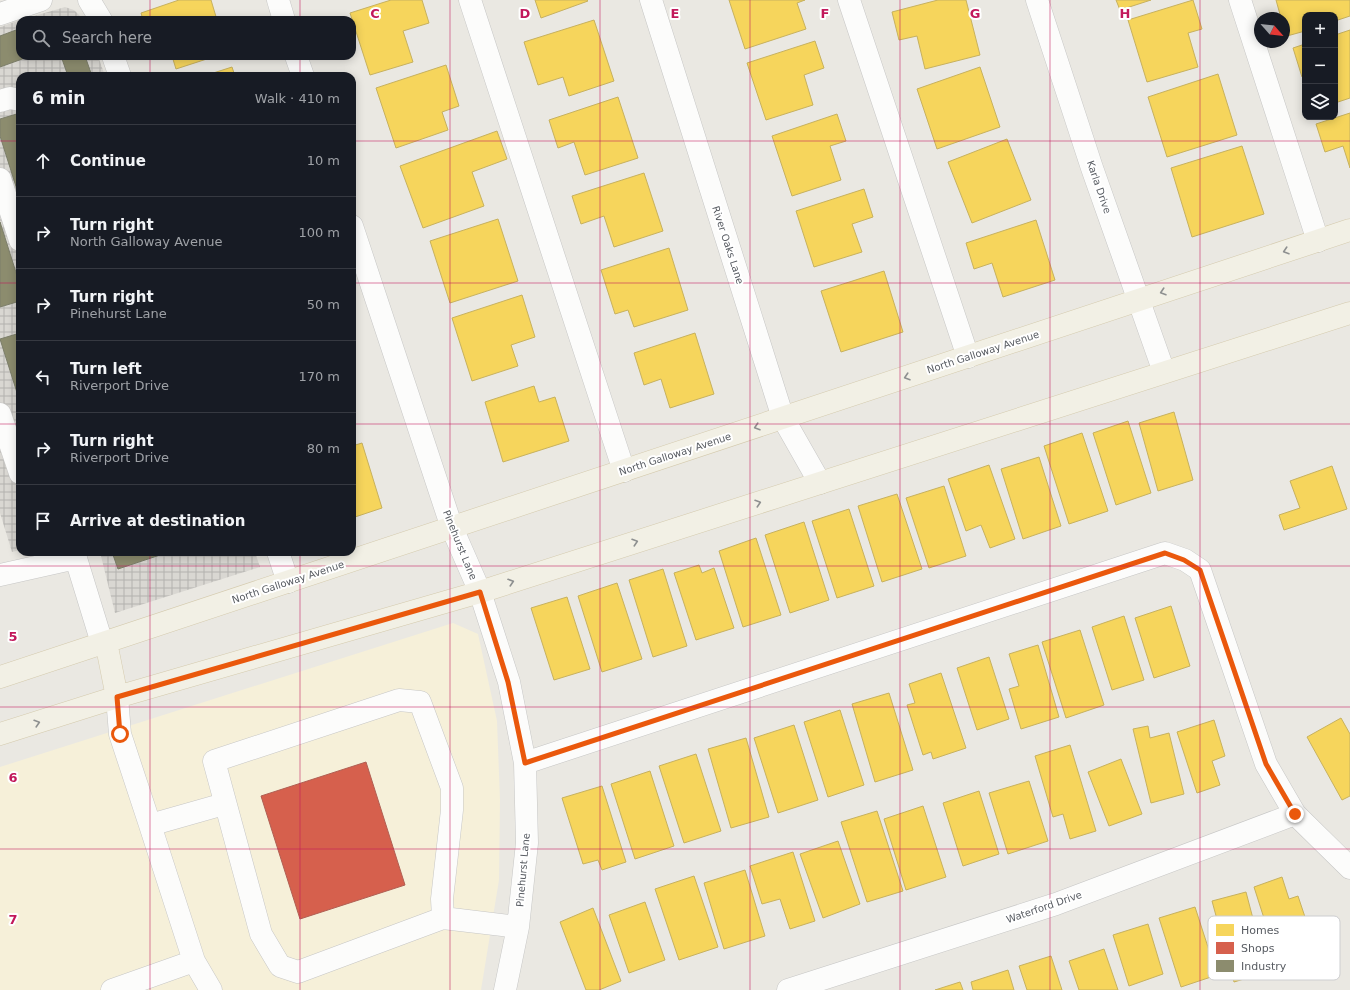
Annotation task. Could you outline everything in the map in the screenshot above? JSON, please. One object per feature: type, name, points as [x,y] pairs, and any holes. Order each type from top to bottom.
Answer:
[{"type":"main road","name":"North Galloway Avenue","points":[[0,677],[1350,230]]},
{"type":"main road","points":[[0,734],[117,697],[480,592],[1350,313]]},
{"type":"main road","points":[[104,643],[117,697]]},
{"type":"street","points":[[0,14],[41,0]]},
{"type":"street","points":[[89,0],[99,16]]},
{"type":"street","points":[[278,0],[283,16]]},
{"type":"street","points":[[470,0],[624,471]]},
{"type":"street","name":"River Oaks Lane","points":[[651,0],[783,418],[820,483]]},
{"type":"street","points":[[849,0],[968,357]]},
{"type":"street","name":"Karla Drive","points":[[1037,0],[1138,300],[1164,372]]},
{"type":"street","points":[[1240,0],[1318,241]]},
{"type":"street","points":[[115,60],[119,72]]},
{"type":"street","points":[[297,60],[302,72]]},
{"type":"street","points":[[0,102],[10,98],[16,99]]},
{"type":"street","points":[[0,179],[16,228]]},
{"type":"street","name":"Pinehurst Lane","points":[[356,238],[452,528],[480,592],[508,682],[525,763],[527,843],[518,927],[505,990]]},
{"type":"street","points":[[0,414],[16,461]]},
{"type":"street","points":[[525,763],[1165,553],[1184,560],[1200,570],[1266,764],[1295,814],[1350,868]]},
{"type":"street","points":[[0,575],[71,556]]},
{"type":"street","points":[[75,556],[104,643]]},
{"type":"street","points":[[279,556],[288,582]]},
{"type":"street","points":[[117,697],[120,734],[194,961],[211,990]]},
{"type":"street","points":[[443,918],[442,899],[452,810],[452,788],[420,702],[399,700],[214,761],[224,804],[261,934],[280,966],[298,972],[443,918],[518,927]]},
{"type":"street","points":[[150,825],[224,804]]},
{"type":"street","name":"Waterford Drive","points":[[788,990],[1056,904],[1295,814]]},
{"type":"street","points":[[112,990],[194,961]]},
{"type":"shaded area","points":[[65,7],[74,10],[80,16],[35,16]]},
{"type":"shaded area","points":[[16,21],[16,60],[99,60],[104,72],[16,72],[16,551],[12,552],[0,513],[0,27]]},
{"type":"shaded area","points":[[101,556],[256,556],[260,567],[115,613]]},
{"type":"shaded area","points":[[453,623],[478,634],[497,721],[500,800],[499,880],[481,990],[0,990],[0,767]]},
{"type":"building: Homes","points":[[179,0],[211,0],[216,16],[142,16],[141,13]]},
{"type":"building: Homes","points":[[391,0],[422,0],[429,23],[403,31],[413,62],[370,75],[356,32],[356,16],[351,16],[350,13]]},
{"type":"building: Homes","points":[[535,0],[587,0],[588,1],[541,18]]},
{"type":"building: Homes","points":[[729,0],[805,0],[797,3],[806,29],[745,49]]},
{"type":"building: Homes","points":[[938,0],[966,0],[980,55],[925,69],[917,36],[899,40],[892,12]]},
{"type":"building: Homes","points":[[1116,0],[1151,0],[1120,10]]},
{"type":"building: Homes","points":[[1193,0],[1202,29],[1188,33],[1198,67],[1147,82],[1128,20]]},
{"type":"building: Homes","points":[[1276,0],[1350,0],[1350,16],[1338,20],[1338,12],[1302,12],[1302,32],[1290,35],[1290,12],[1279,12]]},
{"type":"building: Homes","points":[[594,20],[614,81],[569,96],[563,77],[538,85],[524,42]]},
{"type":"building: Homes","points":[[1350,30],[1350,98],[1338,102],[1338,48],[1338,34]]},
{"type":"building: Homes","points":[[815,41],[824,68],[804,75],[813,105],[766,120],[747,63]]},
{"type":"building: Homes","points":[[1302,45],[1302,77],[1293,48]]},
{"type":"building: Homes","points":[[173,60],[204,60],[176,69]]},
{"type":"building: Homes","points":[[446,65],[459,106],[442,112],[448,130],[396,148],[376,88]]},
{"type":"building: Homes","points":[[232,67],[234,72],[216,72]]},
{"type":"building: Homes","points":[[980,67],[1000,127],[937,149],[917,89]]},
{"type":"building: Homes","points":[[1218,74],[1237,135],[1167,157],[1148,97]]},
{"type":"building: Homes","points":[[618,97],[638,158],[585,175],[574,142],[558,148],[549,120]]},
{"type":"building: Homes","points":[[1350,113],[1350,168],[1343,146],[1325,152],[1316,124],[1328,120],[1338,120],[1338,117]]},
{"type":"building: Homes","points":[[837,114],[846,141],[830,146],[841,180],[792,196],[772,136]]},
{"type":"building: Homes","points":[[497,131],[507,159],[472,172],[484,206],[423,228],[400,166]]},
{"type":"building: Homes","points":[[1007,139],[1031,200],[972,223],[948,162]]},
{"type":"building: Homes","points":[[1242,146],[1264,214],[1192,237],[1171,168]]},
{"type":"building: Homes","points":[[644,173],[663,231],[614,247],[604,216],[581,224],[572,196]]},
{"type":"building: Homes","points":[[864,189],[873,217],[852,224],[862,252],[814,267],[796,211]]},
{"type":"building: Homes","points":[[498,219],[518,281],[450,303],[430,241]]},
{"type":"building: Homes","points":[[1036,220],[1055,280],[1003,297],[992,263],[974,269],[966,243]]},
{"type":"building: Homes","points":[[669,248],[688,310],[634,327],[628,310],[615,314],[601,270]]},
{"type":"building: Homes","points":[[884,271],[903,332],[841,352],[821,291]]},
{"type":"building: Homes","points":[[522,295],[535,337],[511,345],[518,366],[472,381],[452,318]]},
{"type":"building: Homes","points":[[695,333],[714,394],[670,408],[661,379],[644,385],[634,353]]},
{"type":"building: Homes","points":[[534,386],[539,402],[555,397],[569,441],[503,462],[485,402]]},
{"type":"building: Homes","points":[[1174,412],[1193,480],[1158,491],[1139,423]]},
{"type":"building: Homes","points":[[1128,421],[1151,493],[1116,505],[1093,433]]},
{"type":"building: Homes","points":[[1082,433],[1108,511],[1069,524],[1044,446]]},
{"type":"building: Homes","points":[[362,443],[382,508],[356,517],[356,445]]},
{"type":"building: Homes","points":[[1039,457],[1061,526],[1023,539],[1001,469]]},
{"type":"building: Homes","points":[[989,465],[1015,539],[990,548],[981,525],[966,531],[948,479]]},
{"type":"building: Homes","points":[[1332,466],[1347,509],[1284,530],[1279,515],[1300,508],[1290,481]]},
{"type":"building: Homes","points":[[944,486],[966,556],[929,568],[906,498]]},
{"type":"building: Homes","points":[[897,494],[922,569],[882,582],[858,506]]},
{"type":"building: Homes","points":[[849,509],[874,586],[837,598],[812,521]]},
{"type":"building: Homes","points":[[804,522],[829,600],[790,613],[765,535]]},
{"type":"building: Homes","points":[[756,538],[781,615],[743,627],[719,551]]},
{"type":"building: Homes","points":[[699,565],[702,573],[714,568],[734,628],[696,640],[674,573]]},
{"type":"building: Homes","points":[[663,569],[687,646],[653,657],[629,580]]},
{"type":"building: Homes","points":[[617,583],[642,659],[602,672],[578,596]]},
{"type":"building: Homes","points":[[567,597],[590,669],[554,680],[531,608]]},
{"type":"building: Homes","points":[[1171,606],[1190,666],[1154,678],[1135,618]]},
{"type":"building: Homes","points":[[1124,616],[1144,680],[1112,690],[1092,627]]},
{"type":"building: Homes","points":[[1080,630],[1104,705],[1066,718],[1042,642]]},
{"type":"building: Homes","points":[[1038,645],[1059,717],[1021,729],[1009,689],[1019,686],[1009,654]]},
{"type":"building: Homes","points":[[989,657],[1009,719],[977,730],[957,668]]},
{"type":"building: Homes","points":[[941,673],[966,748],[933,759],[931,752],[923,755],[907,705],[915,703],[909,684]]},
{"type":"building: Homes","points":[[889,693],[913,770],[875,782],[852,704]]},
{"type":"building: Homes","points":[[840,710],[864,785],[828,797],[804,722]]},
{"type":"building: Homes","points":[[1341,718],[1350,734],[1350,796],[1342,800],[1307,737]]},
{"type":"building: Homes","points":[[1214,720],[1225,756],[1212,761],[1220,785],[1197,793],[1177,732]]},
{"type":"building: Homes","points":[[794,725],[818,800],[778,813],[754,738]]},
{"type":"building: Homes","points":[[1148,726],[1150,738],[1169,733],[1184,794],[1151,803],[1133,729]]},
{"type":"building: Homes","points":[[746,738],[769,817],[731,828],[708,749]]},
{"type":"building: Homes","points":[[1070,745],[1096,831],[1070,839],[1063,814],[1053,817],[1035,756]]},
{"type":"building: Homes","points":[[696,754],[721,831],[684,843],[659,766]]},
{"type":"building: Homes","points":[[1121,759],[1142,814],[1109,826],[1088,772]]},
{"type":"building: Homes","points":[[650,771],[674,846],[635,859],[611,784]]},
{"type":"building: Homes","points":[[1029,781],[1048,841],[1008,854],[989,793]]},
{"type":"building: Homes","points":[[602,786],[626,862],[602,870],[598,860],[583,864],[562,798]]},
{"type":"building: Homes","points":[[979,791],[999,854],[963,866],[943,803]]},
{"type":"building: Homes","points":[[923,806],[946,877],[906,890],[884,819]]},
{"type":"building: Homes","points":[[877,811],[903,891],[867,902],[841,822]]},
{"type":"building: Homes","points":[[838,841],[860,904],[823,918],[800,854]]},
{"type":"building: Homes","points":[[793,852],[815,921],[790,929],[780,899],[762,904],[750,866]]},
{"type":"building: Homes","points":[[745,870],[765,936],[724,949],[704,883]]},
{"type":"building: Homes","points":[[694,876],[718,947],[679,960],[655,889]]},
{"type":"building: Homes","points":[[1282,877],[1289,899],[1298,896],[1305,916],[1263,916],[1254,887]]},
{"type":"building: Homes","points":[[1246,892],[1252,916],[1216,916],[1212,901]]},
{"type":"building: Homes","points":[[645,902],[665,960],[629,973],[609,915]]},
{"type":"building: Homes","points":[[1195,907],[1208,947],[1208,978],[1181,987],[1159,918]]},
{"type":"building: Homes","points":[[593,908],[621,981],[599,990],[586,990],[560,922]]},
{"type":"building: Homes","points":[[1148,924],[1163,974],[1129,986],[1113,935]]},
{"type":"building: Homes","points":[[1104,949],[1118,990],[1079,990],[1069,961]]},
{"type":"building: Homes","points":[[1051,956],[1062,990],[1027,990],[1019,966]]},
{"type":"building: Homes","points":[[1008,970],[1014,990],[973,990],[971,982]]},
{"type":"building: Homes","points":[[960,982],[963,990],[935,990]]},
{"type":"building: Shops","points":[[366,762],[405,885],[300,919],[261,796]]},
{"type":"building: Industry","points":[[16,30],[16,60],[19,60],[0,67],[0,36]]},
{"type":"building: Industry","points":[[62,60],[86,60],[91,72],[67,72]]},
{"type":"building: Industry","points":[[16,114],[16,186],[0,136],[0,119]]},
{"type":"building: Industry","points":[[0,222],[16,272],[16,302],[0,307]]},
{"type":"building: Industry","points":[[16,334],[16,389],[0,339]]},
{"type":"building: Industry","points":[[113,556],[157,556],[118,569]]},
{"type":"route","points":[[120,734],[117,697],[480,592],[508,682],[525,763],[1165,553],[1184,560],[1200,570],[1266,764],[1295,814]]}]
